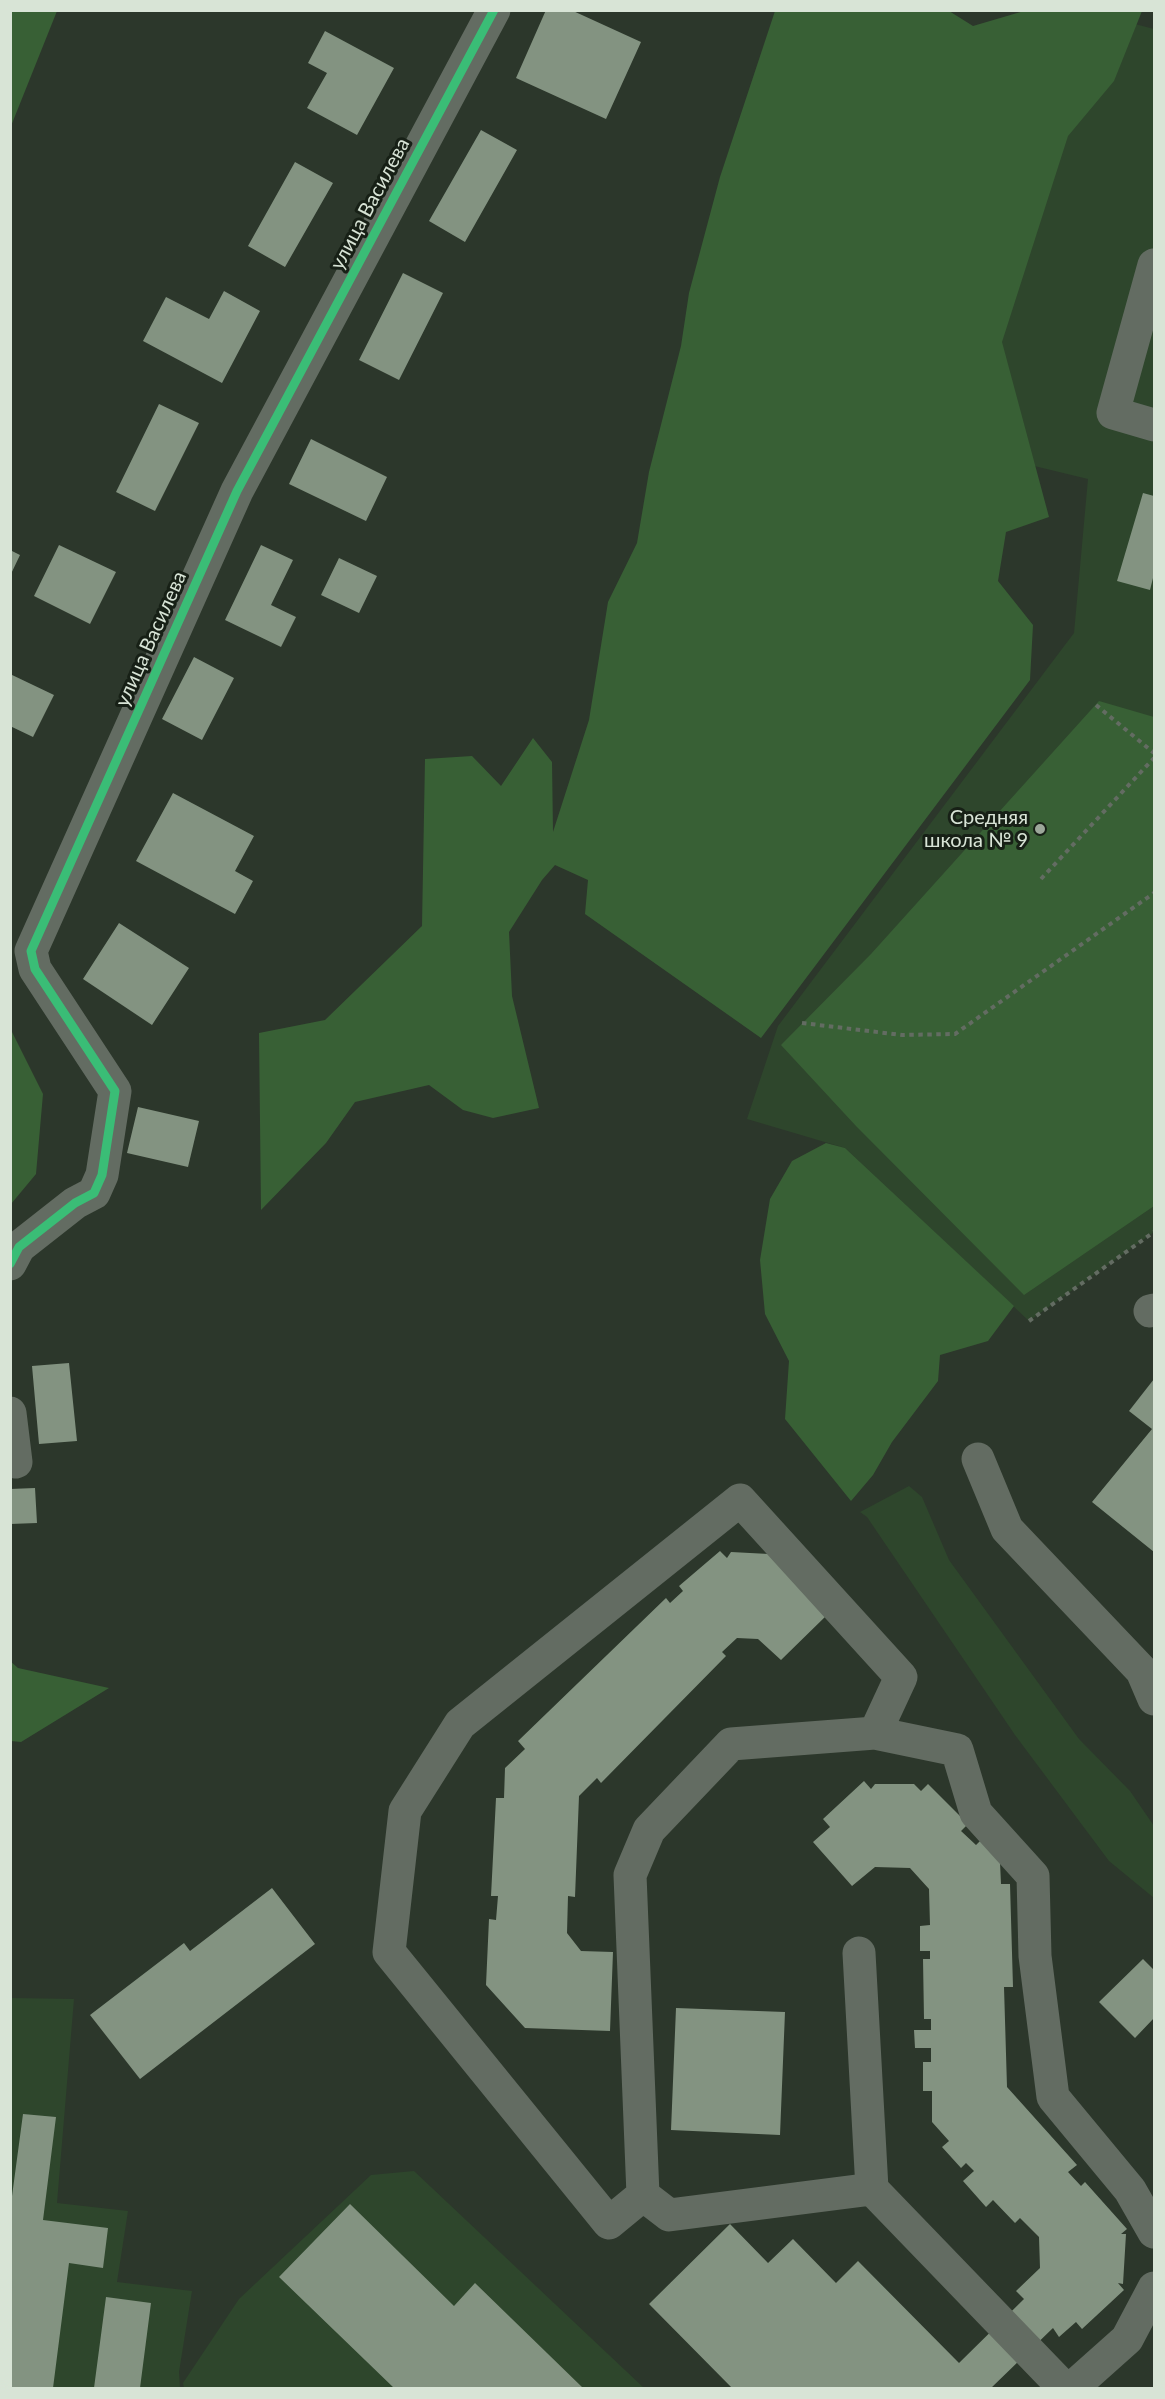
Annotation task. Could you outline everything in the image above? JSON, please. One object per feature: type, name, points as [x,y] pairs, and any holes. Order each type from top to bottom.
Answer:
[{"type":"street","name":"улица Василева","points":[[10,1264],[19,1247],[75,1203],[94,1193],[102,1175],[115,1091],[35,969],[31,951],[237,491],[494,10]]},
{"type":"street","points":[[1155,265],[1113,413],[1155,425]]},
{"type":"street","points":[[10,1413],[16,1462]]},
{"type":"street","points":[[978,1459],[1007,1529],[1142,1671],[1155,1699]]},
{"type":"street","points":[[643,2195],[609,2223],[389,1952],[405,1811],[460,1724],[740,1500],[901,1677],[875,1733]]},
{"type":"street","points":[[643,2195],[630,1875],[649,1830],[731,1744],[875,1733],[957,1750],[976,1813],[1033,1876],[1035,1956],[1053,2097],[1130,2190],[1155,2232]]},
{"type":"street","points":[[859,1953],[872,2189],[1064,2388]]},
{"type":"street","points":[[643,2195],[669,2215],[872,2189]]},
{"type":"street","points":[[1072,2388],[1127,2339],[1155,2288]]},
{"type":"path","points":[[1096,705],[1155,753]]},
{"type":"path","points":[[1041,879],[1155,758]]},
{"type":"path","points":[[802,1023],[902,1035],[955,1034],[1155,893]]},
{"type":"path","points":[[1029,1321],[1155,1232]]},
{"type":"shaded area","points":[[10,11],[57,11],[11,126]]},
{"type":"shaded area","points":[[775,11],[949,11],[973,26],[1024,11],[1142,11],[1114,81],[1068,136],[1002,342],[1049,517],[1006,532],[998,581],[1033,625],[1030,680],[761,1038],[585,914],[588,880],[555,865],[542,880],[509,932],[512,996],[539,1108],[493,1118],[463,1110],[429,1085],[355,1102],[326,1143],[261,1210],[259,1033],[325,1020],[422,926],[425,759],[472,756],[501,786],[533,738],[552,762],[553,832],[589,720],[608,602],[637,543],[649,472],[681,346],[689,293],[720,177]]},
{"type":"shaded area","name":"Средняя школа № 9","points":[[1112,18],[1154,29],[1154,1232],[1029,1321],[845,1148],[747,1119],[778,1026],[1074,633],[1088,479],[1022,463],[995,342],[1067,112]]},
{"type":"shaded area","points":[[1099,701],[1154,717],[1154,1206],[1024,1295],[856,1126],[781,1045],[871,954]]},
{"type":"shaded area","points":[[10,1028],[43,1094],[36,1174],[11,1204]]},
{"type":"shaded area","points":[[826,1143],[845,1148],[1014,1306],[988,1341],[940,1355],[938,1381],[892,1442],[873,1475],[851,1501],[785,1419],[789,1361],[765,1314],[760,1260],[770,1199],[792,1161]]},
{"type":"shaded area","points":[[909,1486],[922,1497],[949,1560],[1079,1739],[1130,1791],[1154,1826],[1154,1898],[1109,1861],[1015,1735],[867,1517],[860,1512]]},
{"type":"shaded area","points":[[10,1661],[18,1668],[109,1688],[21,1742],[11,1741]]},
{"type":"shaded area","points":[[11,1998],[74,1999],[57,2203],[128,2211],[117,2282],[192,2291],[179,2372],[180,2388],[11,2388]]},
{"type":"shaded area","points":[[414,2171],[644,2388],[184,2388],[183,2383],[239,2299],[371,2175]]},
{"type":"building","points":[[546,10],[571,10],[641,42],[606,119],[516,78]]},
{"type":"building","points":[[325,31],[394,68],[357,135],[307,108],[327,73],[308,63]]},
{"type":"building","points":[[481,130],[517,150],[465,242],[429,221]]},
{"type":"building","points":[[295,162],[333,183],[285,267],[248,246]]},
{"type":"building","points":[[403,273],[443,293],[399,380],[359,360]]},
{"type":"building","points":[[224,291],[260,311],[222,383],[143,341],[166,297],[209,319]]},
{"type":"building","points":[[159,404],[199,423],[155,511],[116,492]]},
{"type":"building","points":[[311,439],[387,477],[366,521],[289,484]]},
{"type":"building","points":[[1143,493],[1154,496],[1154,574],[1150,590],[1117,581]]},
{"type":"building","points":[[59,545],[116,572],[90,624],[34,596]]},
{"type":"building","points":[[261,545],[293,560],[271,605],[296,617],[281,647],[225,620]]},
{"type":"building","points":[[10,550],[20,555],[10,576]]},
{"type":"building","points":[[339,558],[377,576],[359,613],[321,595]]},
{"type":"building","points":[[194,657],[234,678],[202,740],[162,719]]},
{"type":"building","points":[[10,674],[54,695],[33,737],[10,726]]},
{"type":"building","points":[[173,793],[254,836],[235,871],[253,881],[235,914],[136,861]]},
{"type":"building","points":[[119,923],[189,968],[152,1025],[83,979]]},
{"type":"building","points":[[138,1107],[199,1121],[188,1167],[127,1153]]},
{"type":"building","points":[[69,1363],[77,1441],[39,1444],[32,1366]]},
{"type":"building","points":[[1154,1379],[1154,1552],[1092,1502],[1152,1429],[1129,1411]]},
{"type":"building","points":[[35,1488],[37,1523],[10,1524],[10,1489]]},
{"type":"building","points":[[720,1551],[727,1558],[731,1552],[769,1554],[827,1615],[781,1660],[758,1639],[737,1638],[722,1652],[726,1656],[601,1783],[597,1778],[579,1796],[575,1897],[568,1896],[567,1933],[581,1951],[613,1952],[610,2031],[525,2028],[486,1985],[489,1919],[496,1920],[498,1896],[491,1896],[496,1798],[504,1798],[505,1768],[525,1749],[518,1741],[666,1598],[670,1603],[683,1591],[679,1586]]},
{"type":"building","points":[[864,1781],[871,1789],[875,1784],[914,1784],[921,1791],[928,1784],[968,1824],[961,1831],[976,1845],[981,1840],[1000,1862],[1001,1884],[1010,1884],[1013,1987],[1004,1987],[1007,2087],[1077,2165],[1068,2172],[1081,2186],[1085,2182],[1127,2229],[1121,2234],[1126,2234],[1123,2284],[1118,2283],[1124,2290],[1082,2329],[1076,2322],[1059,2337],[1053,2328],[991,2388],[732,2388],[649,2304],[730,2224],[768,2263],[793,2239],[836,2283],[858,2261],[959,2363],[1024,2299],[1016,2291],[1040,2268],[1039,2237],[1020,2218],[1015,2223],[993,2200],[986,2207],[963,2181],[974,2171],[966,2163],[961,2168],[942,2147],[949,2141],[932,2122],[932,2091],[923,2091],[923,2062],[931,2062],[931,2048],[915,2048],[914,2030],[931,2030],[931,2019],[924,2019],[923,1959],[930,1959],[930,1951],[920,1951],[920,1926],[930,1925],[929,1889],[910,1868],[875,1867],[852,1886],[813,1842],[830,1827],[823,1819]]},
{"type":"building","points":[[272,1888],[315,1944],[140,2079],[90,2015],[184,1943],[190,1951]]},
{"type":"building","points":[[1143,1959],[1154,1970],[1154,2018],[1135,2038],[1099,2002]]},
{"type":"building","points":[[676,2008],[785,2012],[780,2135],[671,2130]]},
{"type":"building","points":[[23,2114],[56,2117],[43,2220],[108,2228],[103,2268],[69,2263],[53,2388],[10,2388],[10,2211]]},
{"type":"building","points":[[350,2204],[454,2306],[475,2283],[583,2388],[394,2388],[279,2277]]},
{"type":"building","points":[[106,2297],[151,2303],[140,2388],[94,2388]]},
{"type":"cycle path","points":[[10,1264],[19,1247],[75,1203],[94,1193],[102,1175],[115,1091],[35,969],[31,951],[237,491],[494,10]]},
{"type":"place","name":"Средняя школа № 9","points":[[1040,829]]}]
